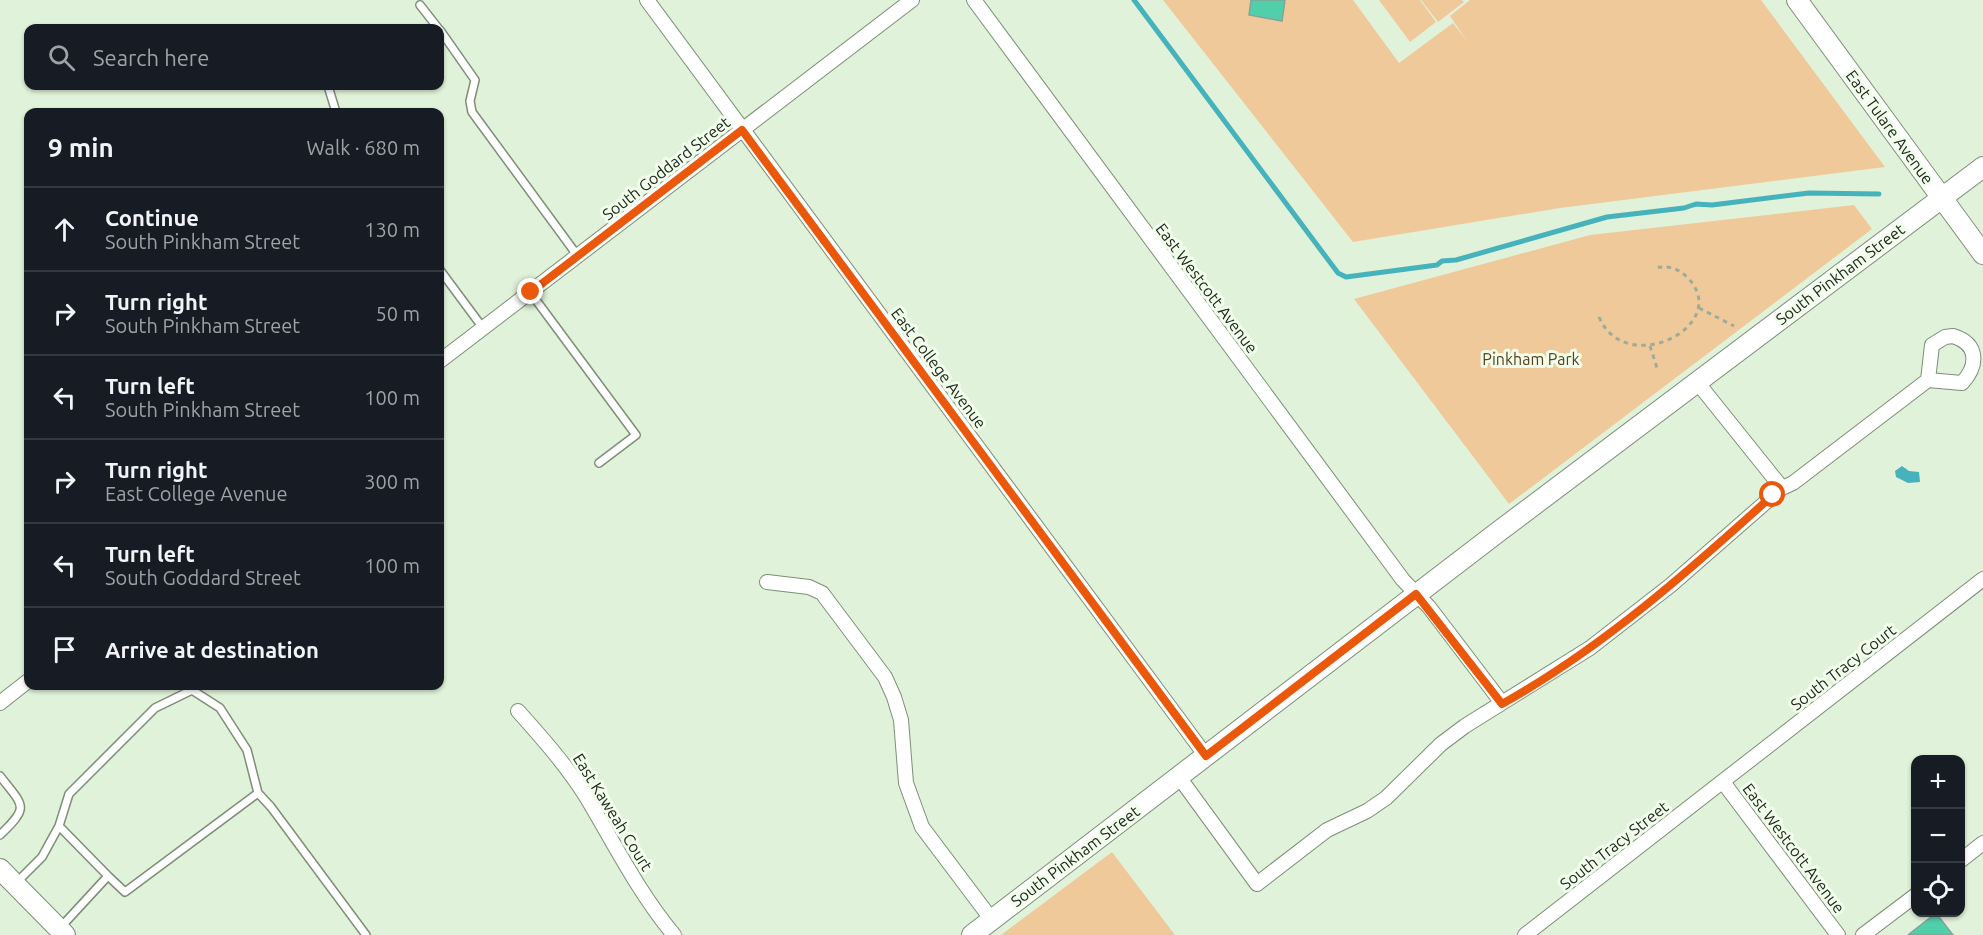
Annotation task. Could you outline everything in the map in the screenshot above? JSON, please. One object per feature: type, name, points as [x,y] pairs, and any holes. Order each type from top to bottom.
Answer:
[{"type":"street","name":"East College Avenue","points":[[647,0],[1206,756]]},
{"type":"street","name":"South Goddard Street","points":[[444,358],[912,0]]},
{"type":"street","name":"East Westcott Avenue","points":[[974,0],[1403,580],[1416,594]]},
{"type":"street","name":"East Tulare Avenue","points":[[1797,0],[1983,254]]},
{"type":"street","name":"South Pinkham Street","points":[[972,935],[1416,594],[1983,167]]},
{"type":"street","points":[[1179,777],[1257,884],[1327,830],[1366,811],[1386,798],[1441,744],[1590,648],[1671,585],[1782,488],[1793,483],[1928,380]]},
{"type":"street","points":[[1697,382],[1782,488]]},
{"type":"street","name":"South Tracy Court","points":[[1723,782],[1983,579]]},
{"type":"street","points":[[767,582],[809,587],[822,593],[885,677],[901,720],[906,783],[922,827],[992,920]]},
{"type":"street","points":[[1416,594],[1502,704]]},
{"type":"street","points":[[0,703],[24,684]]},
{"type":"street","name":"East Kaweah Court","points":[[518,711],[559,757],[586,798],[618,856],[674,935]]},
{"type":"street","name":"East Westcott Avenue","points":[[1723,782],[1838,935]]},
{"type":"street","name":"South Tracy Street","points":[[1525,935],[1723,782]]},
{"type":"street","points":[[1965,857],[1983,843]]},
{"type":"street","points":[[0,869],[62,932]]},
{"type":"street","points":[[1863,935],[1911,899]]},
{"type":"lane","points":[[420,4],[435,24]]},
{"type":"lane","points":[[444,36],[475,80],[470,101],[471,112],[577,255]]},
{"type":"lane","points":[[329,90],[335,108]]},
{"type":"lane","points":[[444,275],[483,328]]},
{"type":"lane","points":[[531,292],[636,435],[598,464]]},
{"type":"lane","points":[[15,884],[42,858],[59,826],[69,794],[155,708],[192,690],[220,708],[226,716],[247,750],[258,793],[271,807],[366,935]]},
{"type":"lane","points":[[0,776],[20,801],[22,808],[20,814],[0,836]]},
{"type":"lane","points":[[59,826],[125,892],[258,793]]},
{"type":"lane","points":[[62,932],[108,876]]},
{"type":"path","points":[[1599,317],[1603,327],[1612,336],[1629,343],[1650,346],[1662,343],[1692,323],[1699,308],[1698,292],[1683,272],[1674,268],[1654,268]]},
{"type":"path","points":[[1699,308],[1734,326]]},
{"type":"path","points":[[1650,346],[1658,368]]},
{"type":"green space","points":[[1163,0],[1353,0],[1399,63],[1453,23],[1467,41],[1450,16],[1470,0],[1761,0],[1885,167],[1560,208],[1353,242]]},
{"type":"green space","points":[[1379,0],[1420,0],[1436,22],[1410,42]]},
{"type":"green space","points":[[1421,0],[1462,0],[1464,2],[1438,22]]},
{"type":"green space","name":"Pinkham Park","points":[[1854,205],[1872,229],[1509,504],[1354,299],[1590,235]]},
{"type":"green space","points":[[1112,852],[1175,935],[1001,935]]},
{"type":"water","points":[[1902,466],[1909,471],[1919,472],[1920,482],[1908,483],[1896,477],[1895,471]]},
{"type":"building","points":[[1251,0],[1285,0],[1282,21],[1249,15]]},
{"type":"building","points":[[1931,917],[1939,917],[1953,935],[1908,935]]},
{"type":"waterway","points":[[1134,0],[1338,273],[1346,277],[1437,265],[1442,261],[1456,260],[1607,217],[1684,208],[1696,204],[1712,205],[1809,193],[1879,194]]},
{"type":"route","points":[[531,292],[742,130],[1206,756],[1416,594],[1429,607],[1502,704],[1590,648],[1671,585],[1773,495]]}]
